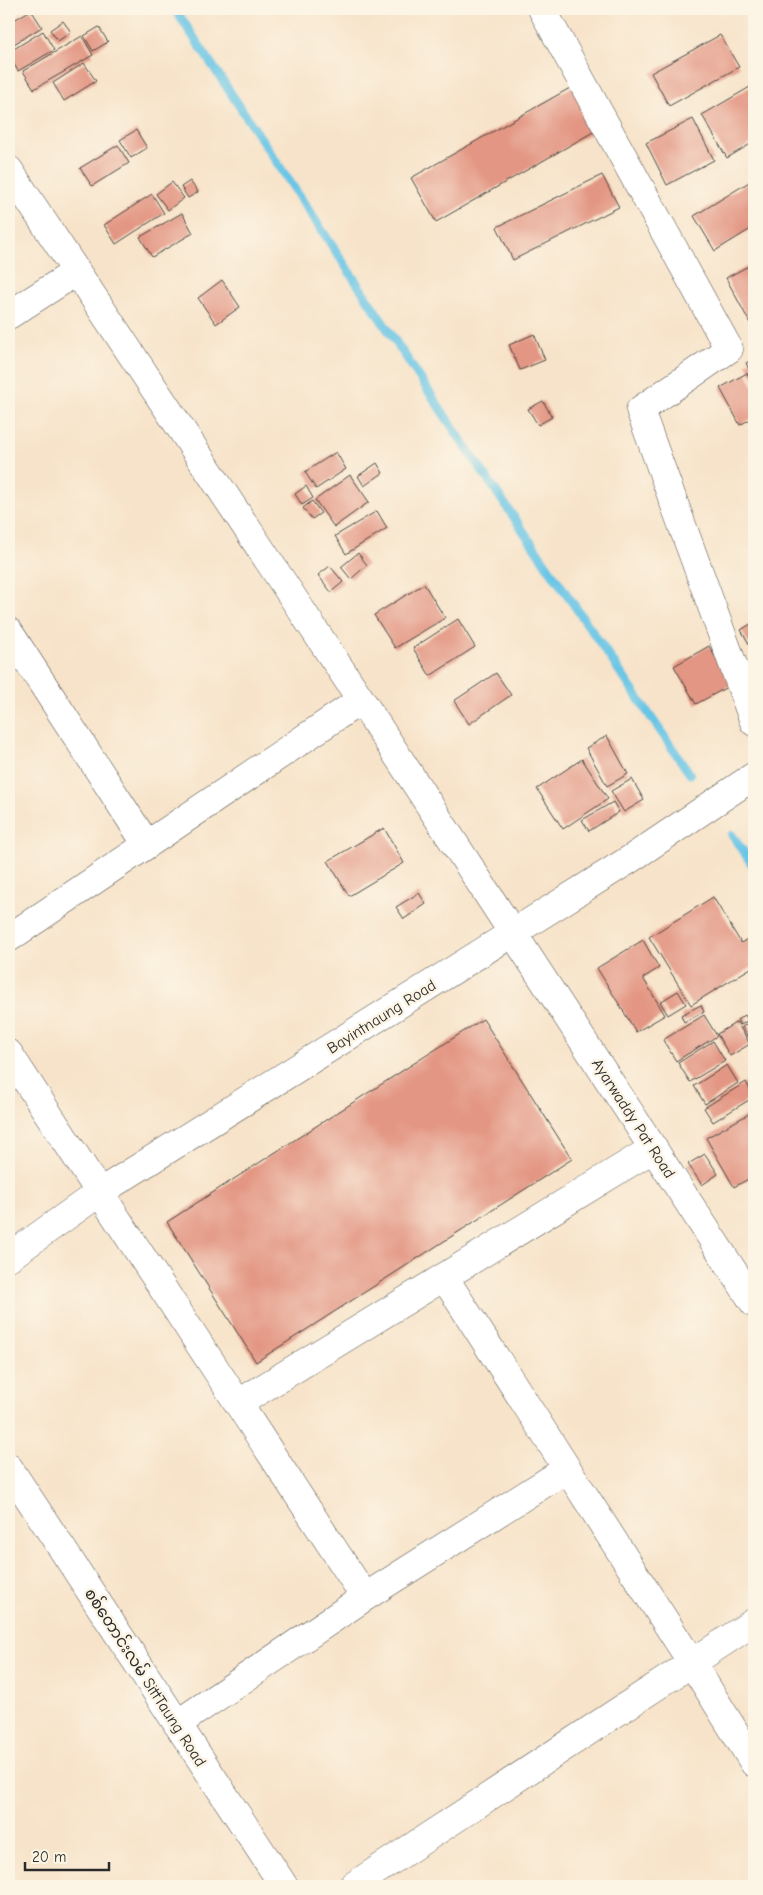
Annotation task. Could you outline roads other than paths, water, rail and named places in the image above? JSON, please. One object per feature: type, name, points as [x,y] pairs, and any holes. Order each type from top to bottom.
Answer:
[{"type":"street","points":[[542,9],[729,349],[640,410],[754,722]]},
{"type":"street","name":"Ayarwaddy Pat Road","points":[[9,170],[361,700],[754,1303]]},
{"type":"street","points":[[9,315],[76,272]]},
{"type":"street","points":[[9,632],[147,845]]},
{"type":"street","points":[[9,938],[361,700]]},
{"type":"street","name":"Bayintnaung Road","points":[[9,1256],[100,1192],[632,858],[754,776]]},
{"type":"street","points":[[9,1054],[365,1597]]},
{"type":"street","points":[[239,1403],[654,1148]]},
{"type":"street","points":[[444,1277],[692,1663],[754,1763]]},
{"type":"street","name":"စစ်တောင်းလမ် SittTaung Road","points":[[9,1468],[284,1886]]},
{"type":"street","points":[[176,1724],[365,1597],[567,1469]]},
{"type":"street","points":[[353,1886],[754,1622]]},
{"type":"waterway","points":[[175,9],[467,449],[690,774]]},
{"type":"waterway","points":[[732,835],[754,867]]}]
